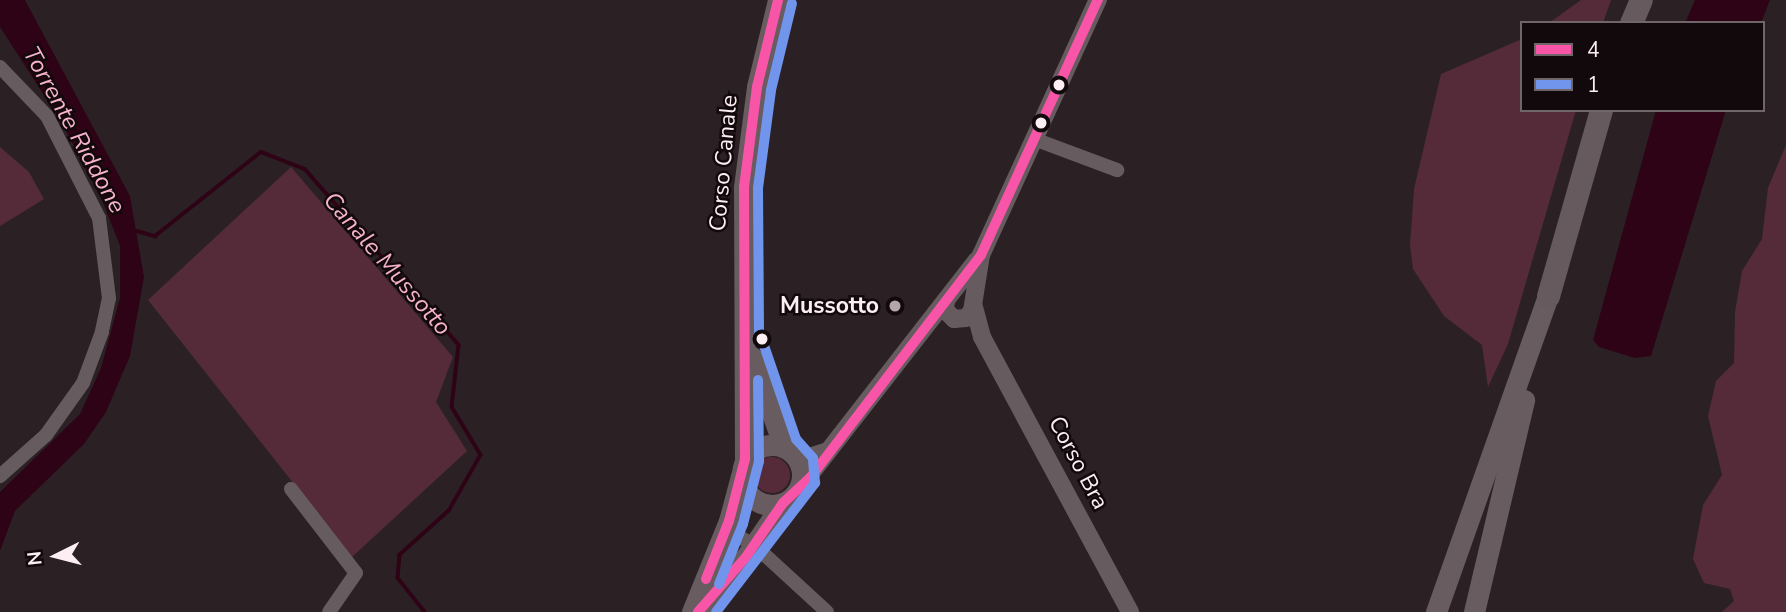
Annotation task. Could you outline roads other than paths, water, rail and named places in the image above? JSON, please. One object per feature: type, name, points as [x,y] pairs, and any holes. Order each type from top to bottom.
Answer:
[{"type":"highway","points":[[1632,21],[1641,0]]},
{"type":"highway","points":[[1548,296],[1600,112]]},
{"type":"main road","name":"Corso Canale","points":[[692,612],[729,521],[743,467],[744,187],[757,87],[778,0]]},
{"type":"main road","points":[[1436,612],[1548,296]]},
{"type":"main road","points":[[1474,612],[1548,296]]},
{"type":"main road","name":"Corso Canale","points":[[745,333],[763,397],[789,451]]},
{"type":"main road","points":[[698,612],[754,545],[790,496],[802,472],[789,451],[758,447],[743,467],[754,500],[790,496]]},
{"type":"street","points":[[790,496],[920,332],[960,306],[1098,0]]},
{"type":"street","points":[[0,67],[47,116],[67,152],[99,218],[109,285],[102,332],[83,383],[46,435],[0,476]]},
{"type":"street","points":[[1034,139],[1117,170]]},
{"type":"street","name":"Corso Bra","points":[[960,306],[982,337],[1130,612]]},
{"type":"street","points":[[745,386],[763,397]]},
{"type":"street","points":[[789,451],[806,458],[827,451]]},
{"type":"street","points":[[291,489],[356,573],[329,612]]},
{"type":"street","points":[[729,521],[732,531],[754,545],[827,612]]},
{"type":"water","name":"Torrente Riddone","points":[[0,0],[25,0],[130,196],[144,277],[130,356],[106,412],[84,444],[15,511],[0,551],[0,492],[80,414],[101,368],[120,298],[120,246],[102,200],[62,123],[0,27]]},
{"type":"water","points":[[1695,0],[1770,0],[1762,21],[1686,21]]},
{"type":"water","points":[[1655,112],[1725,112],[1651,356],[1635,358],[1599,347],[1593,340]]},
{"type":"waterway","name":"Canale Mussotto","points":[[137,231],[155,236],[261,152],[305,169],[459,345],[452,407],[481,455],[449,511],[400,555],[398,578],[425,612]]},
{"type":"place","name":"Mussotto","points":[[895,306]]}]
